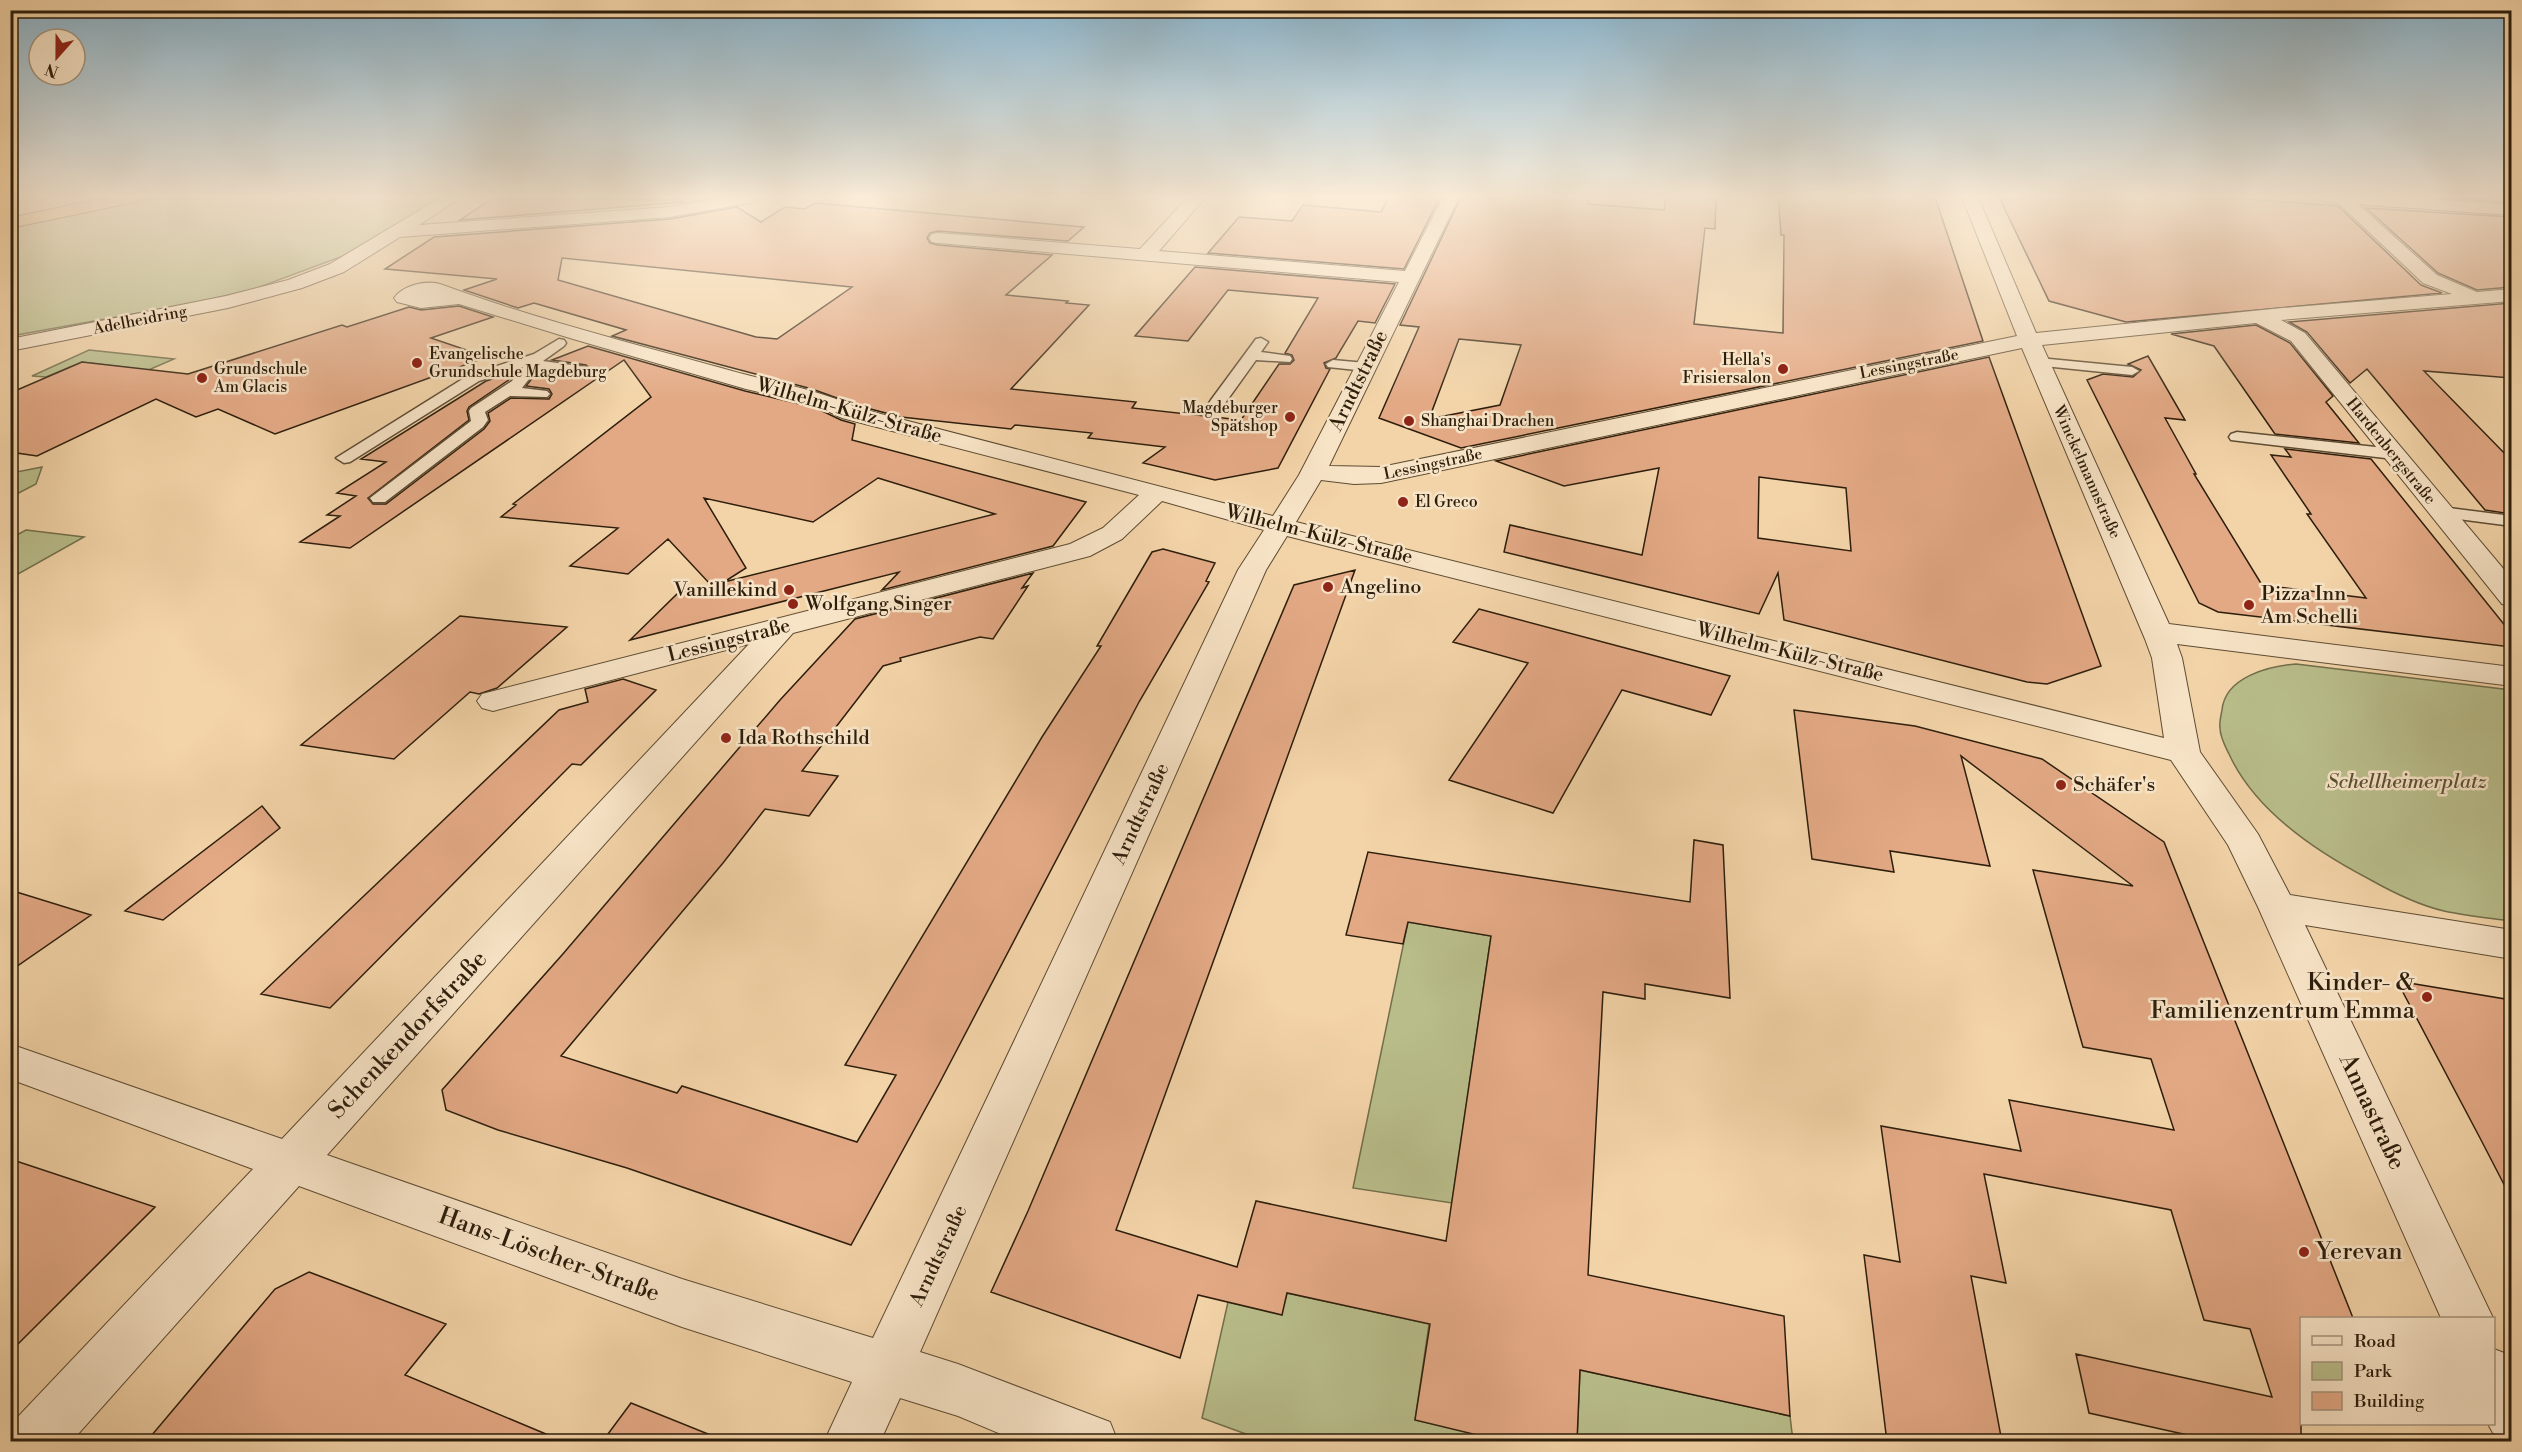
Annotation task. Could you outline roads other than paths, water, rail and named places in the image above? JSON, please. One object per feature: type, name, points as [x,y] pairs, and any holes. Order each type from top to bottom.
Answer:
[{"type":"street","name":"Adelheidring","points":[[15,344],[228,302],[287,287],[342,265]]},
{"type":"street","points":[[1263,265],[1410,277]]},
{"type":"street","name":"Arndtstraße","points":[[852,1442],[1252,570],[1313,472],[1349,366],[1416,265]]},
{"type":"street","name":"Winckelmannstraße","points":[[1998,265],[2167,658],[2183,753]]},
{"type":"street","points":[[2413,265],[2430,279],[2444,286],[2511,306]]},
{"type":"street","name":"Lessingstraße","points":[[1313,472],[1354,477],[1381,475],[2034,351],[2260,317],[2511,295]]},
{"type":"street","name":"Wilhelm-Külz-Straße","points":[[460,298],[754,384],[825,401],[850,413],[1157,492],[1279,526],[2183,753]]},
{"type":"street","name":"Hardenbergstraße","points":[[2260,317],[2298,337],[2511,598]]},
{"type":"street","points":[[10,365],[23,356],[24,349],[15,344]]},
{"type":"street","name":"Lessingstraße","points":[[493,701],[1089,547],[1111,535],[1157,492]]},
{"type":"street","name":"Schenkendorfstraße","points":[[33,1442],[781,628]]},
{"type":"street","points":[[2157,632],[2511,677]]},
{"type":"street","name":"Annastraße","points":[[2183,753],[2245,843],[2277,907],[2467,1317]]},
{"type":"street","points":[[2277,907],[2511,945]]},
{"type":"street","name":"Hans-Löscher-Straße","points":[[10,1061],[682,1303],[888,1366],[958,1390],[1090,1442]]},
{"type":"street","points":[[2495,1379],[2511,1414]]},
{"type":"lane","points":[[1217,402],[1261,342]]},
{"type":"lane","points":[[379,498],[477,424],[480,420],[477,411],[519,382],[536,361],[559,343]]},
{"type":"lane","points":[[2034,351],[2132,371]]},
{"type":"lane","points":[[1252,355],[1285,359]]},
{"type":"lane","points":[[344,458],[474,378],[536,361],[581,370]]},
{"type":"lane","points":[[507,391],[542,394]]},
{"type":"lane","points":[[2237,437],[2394,454]]},
{"type":"lane","points":[[2441,512],[2511,520]]},
{"type":"place","name":"Evangelische Grundschule Magdeburg","points":[[417,363]]},
{"type":"place","name":"Hella's Frisiersalon","points":[[1783,369]]},
{"type":"place","name":"Grundschule Am Glacis","points":[[202,378]]},
{"type":"place","name":"Magdeburger Spätshop","points":[[1290,417]]},
{"type":"place","name":"Shanghai Drachen","points":[[1409,421]]},
{"type":"place","name":"El Greco","points":[[1403,502]]},
{"type":"place","name":"Angelino","points":[[1328,587]]},
{"type":"place","name":"Vanillekind","points":[[789,590]]},
{"type":"place","name":"Wolfgang Singer","points":[[793,604]]},
{"type":"place","name":"Pizza Inn Am Schelli","points":[[2249,605]]},
{"type":"place","name":"Ida Rothschild","points":[[726,738]]},
{"type":"place","name":"Schäfer's","points":[[2061,785]]},
{"type":"place","name":"Kinder- & Familienzentrum Emma","points":[[2427,997]]},
{"type":"place","name":"Yerevan","points":[[2304,1252]]},
{"type":"park label","name":"Schellheimerplatz","points":[[2407,782]]}]
